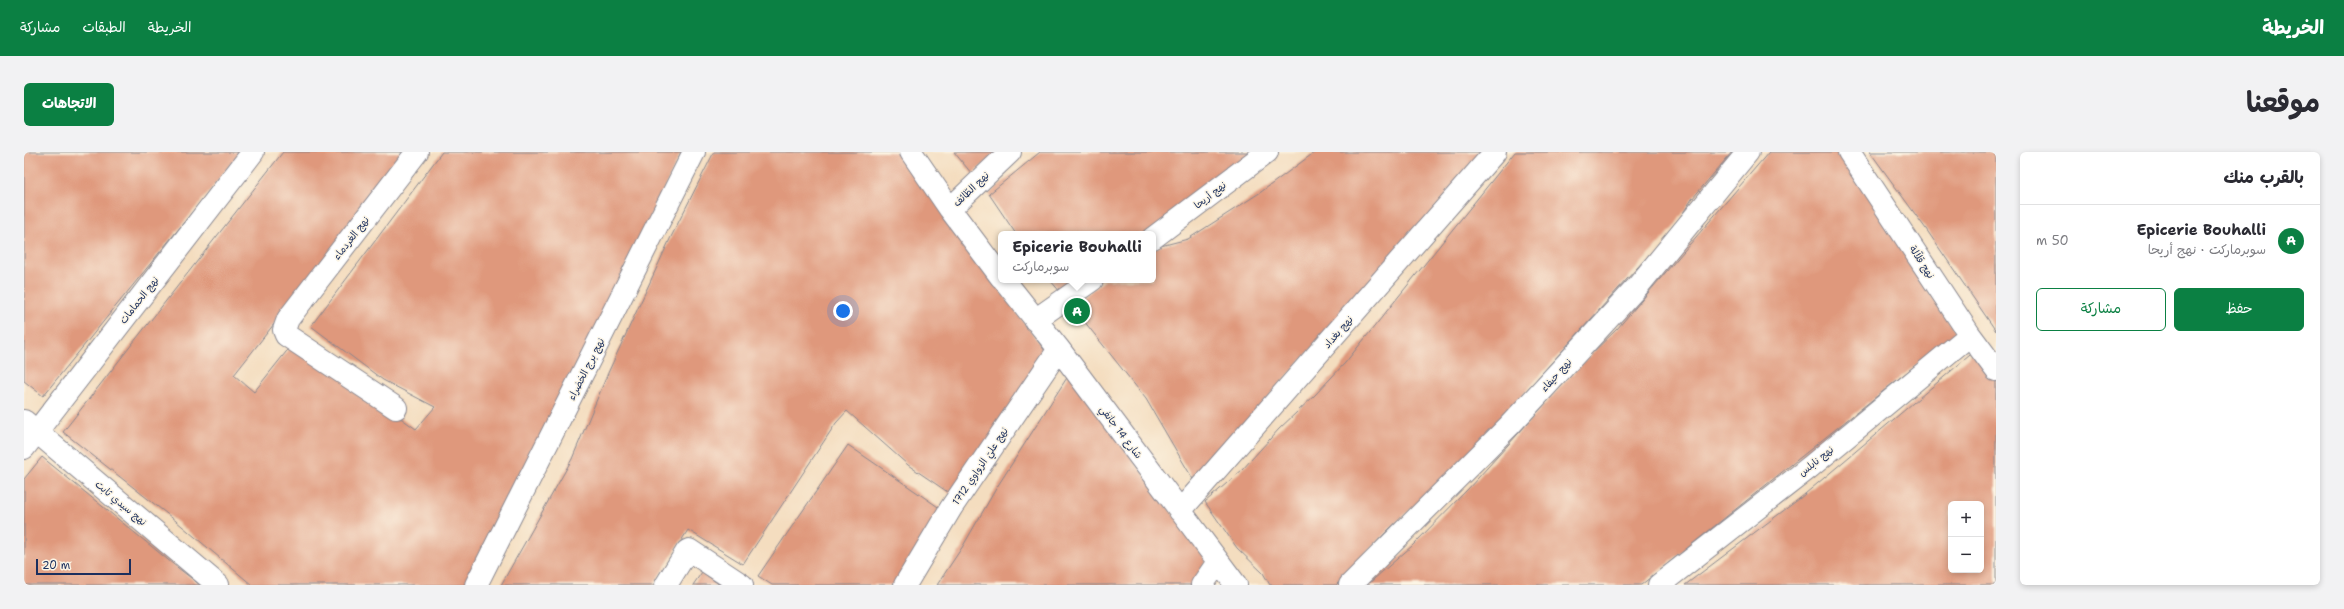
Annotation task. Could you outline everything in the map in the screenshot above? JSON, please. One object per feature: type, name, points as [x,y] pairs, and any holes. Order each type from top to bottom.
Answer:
[{"type":"street","name":"نهج الحمامات","points":[[24,448],[31,427],[253,152]]},
{"type":"street","name":"نهج الغردماء","points":[[396,408],[286,335],[284,330],[286,325],[418,152]]},
{"type":"street","name":"نهج برج الخضراء","points":[[476,585],[694,152]]},
{"type":"street","points":[[911,152],[950,210],[998,273]]},
{"type":"street","name":"نهج الطّائف","points":[[950,210],[1010,152]]},
{"type":"street","name":"نهج أريحا","points":[[1156,236],[1266,152]]},
{"type":"street","name":"نهج بغداد","points":[[1180,511],[1495,152]]},
{"type":"street","name":"نهج حيفاء","points":[[1350,585],[1526,408],[1638,286],[1748,152]]},
{"type":"street","name":"نهج قلاّلة","points":[[1849,152],[1970,335],[1996,370]]},
{"type":"street","name":"شارع 14 جانفي","points":[[1006,283],[1059,349],[1236,585]]},
{"type":"street","points":[[1035,320],[1088,283]]},
{"type":"street","name":"نهج نابلس","points":[[1659,585],[1810,467],[1970,335]]},
{"type":"street","name":"نهج عليّ الزواوي 1712","points":[[905,585],[951,508],[1059,349]]},
{"type":"street","name":"نهج سيدي ثابت","points":[[31,427],[218,585]]},
{"type":"street","points":[[666,585],[689,550],[742,585]]},
{"type":"street","points":[[1202,585],[1218,562]]},
{"type":"building","points":[[24,152],[241,152],[43,396],[24,381]]},
{"type":"building","points":[[283,152],[409,152],[234,375],[254,392],[294,342],[416,429],[435,407],[383,380],[311,326],[442,152],[681,152],[645,230],[467,585],[252,585],[176,521],[63,432]]},
{"type":"building","points":[[714,152],[900,152],[1048,355],[955,497],[908,465],[847,411],[836,423],[743,564],[688,530],[653,585],[501,585],[572,459],[608,373],[670,239]]},
{"type":"building","points":[[954,152],[1000,152],[972,174]]},
{"type":"building","points":[[1040,152],[1259,152],[1153,231],[1014,231],[989,194]]},
{"type":"building","points":[[1315,152],[1487,152],[1194,481],[1146,399],[1072,306],[1101,283],[1156,283],[1156,247],[1188,239],[1261,192]]},
{"type":"building","points":[[1515,152],[1732,152],[1692,199],[1674,227],[1453,472],[1389,529],[1336,585],[1270,585],[1263,573],[1237,548],[1205,502],[1242,470],[1279,429],[1315,395],[1345,363]]},
{"type":"building","points":[[1769,152],[1841,152],[1880,211],[1923,283],[1957,332],[1641,585],[1367,585],[1412,546],[1468,489],[1586,359],[1617,329]]},
{"type":"building","points":[[1870,152],[1996,152],[1996,331],[1926,229]]},
{"type":"building","points":[[1053,283],[1076,283],[1061,293]]},
{"type":"building","points":[[1976,350],[1996,379],[1996,585],[1685,585],[1799,499]]},
{"type":"building","points":[[1070,373],[1207,560],[1192,585],[937,585],[963,546],[997,487]]},
{"type":"building","points":[[848,445],[944,511],[894,585],[772,585],[758,576]]},
{"type":"building","points":[[42,457],[200,585],[24,585],[24,479]]},
{"type":"building","points":[[702,572],[720,585],[693,585]]},
{"type":"place","name":"Epicerie Bouhalli","points":[[1077,311]]}]
